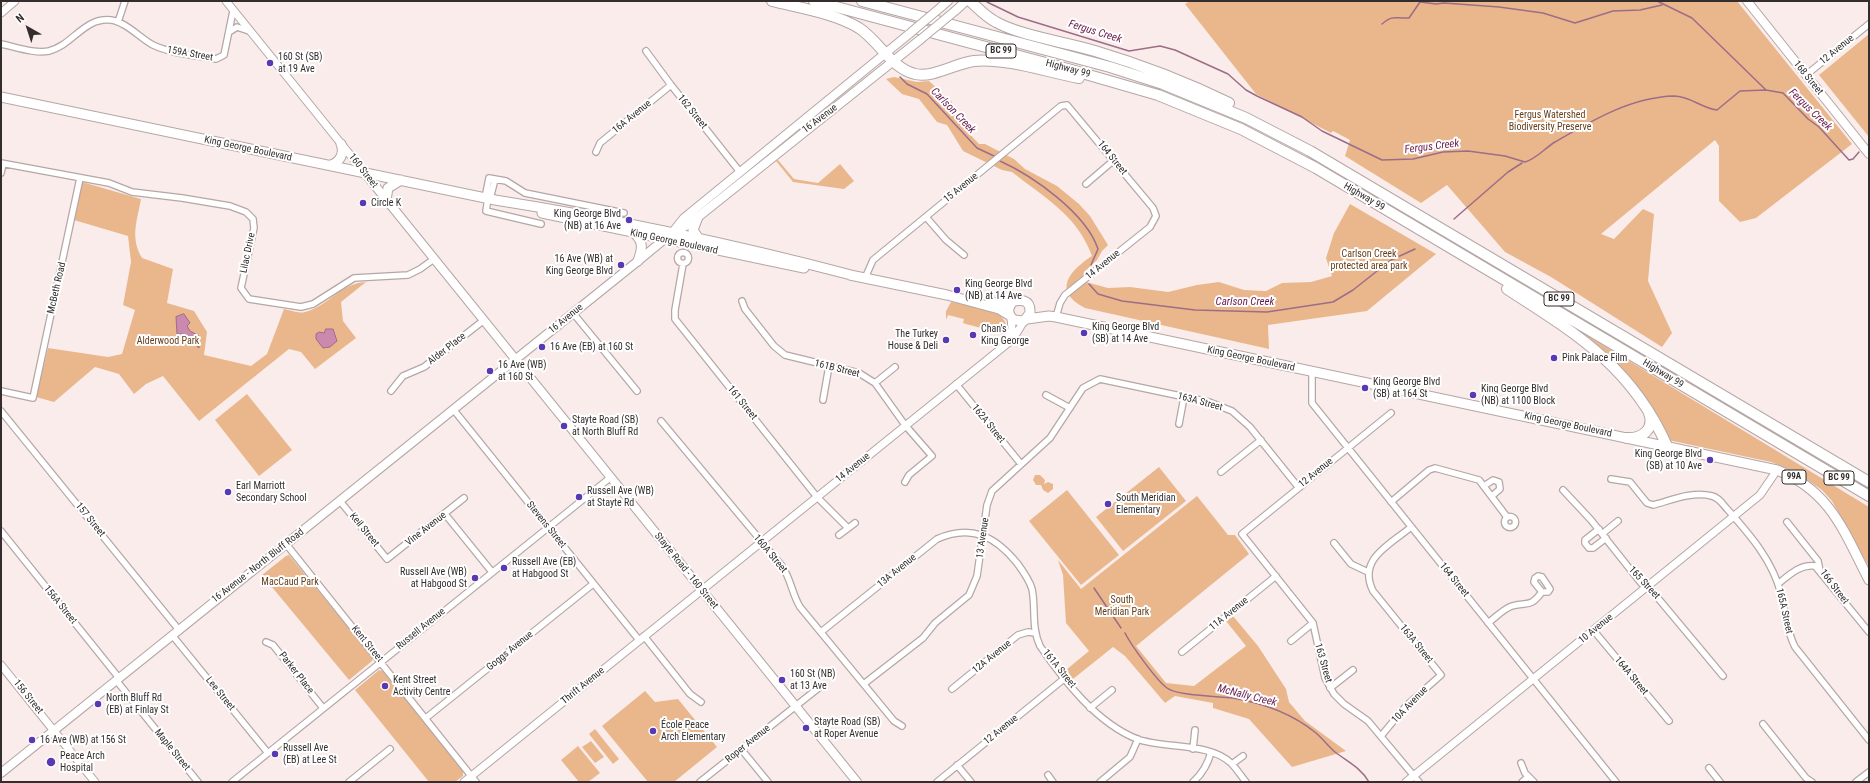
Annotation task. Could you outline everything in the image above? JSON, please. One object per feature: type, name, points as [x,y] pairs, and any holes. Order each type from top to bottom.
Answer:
[{"type":"highway","points":[[772,1],[850,23],[866,33],[885,53],[909,72],[920,74],[975,61],[1003,63],[1092,81],[1187,106]]},
{"type":"highway","name":"Highway 99","points":[[814,1],[1106,79],[1187,106],[1241,129],[1279,148],[1423,232],[1869,497]]},
{"type":"highway","name":"Highway 99","points":[[862,1],[1110,67],[1163,84],[1252,121],[1336,167],[1869,482]]},
{"type":"highway","points":[[970,1],[985,15],[1002,25],[1114,57],[1166,75],[1201,90],[1276,128],[1336,167]]},
{"type":"highway","points":[[1423,232],[1581,338],[1609,363],[1643,402],[1653,416],[1667,446]]},
{"type":"highway","points":[[1627,438],[1640,436],[1649,428],[1650,416],[1643,402]]},
{"type":"highway","points":[[1782,430],[1869,476]]},
{"type":"main road","name":"16 Avenue","points":[[516,359],[664,240],[672,233],[684,218],[813,114],[948,1]]},
{"type":"main road","name":"16 Avenue","points":[[672,233],[688,225],[800,134],[894,61],[966,1]]},
{"type":"main road","name":"168 Street","points":[[1747,1],[1869,154]]},
{"type":"main road","name":"King George Boulevard","points":[[1,97],[490,199],[567,212],[672,233],[787,258],[860,277],[947,296],[999,309],[1010,316]]},
{"type":"main road","points":[[800,134],[801,130],[813,114]]},
{"type":"main road","points":[[331,165],[340,158],[343,149],[341,144]]},
{"type":"main road","name":"160 Street","points":[[364,172],[516,359]]},
{"type":"main road","points":[[738,184],[740,172]]},
{"type":"main road","points":[[386,200],[388,188],[401,180]]},
{"type":"main road","name":"King George Boulevard","points":[[490,199],[566,219],[635,234],[769,262],[860,277]]},
{"type":"main road","points":[[698,217],[693,230],[699,239]]},
{"type":"main road","points":[[635,234],[642,243],[642,250],[638,261]]},
{"type":"main road","name":"King George Boulevard","points":[[947,296],[1002,304],[1014,301]]},
{"type":"main road","points":[[1014,301],[1024,301],[1030,306],[1030,313],[1025,320],[1017,322],[1010,316],[1009,307],[1014,301]]},
{"type":"main road","name":"King George Boulevard","points":[[1030,306],[1053,316],[1777,470],[1802,481],[1820,495],[1829,507],[1869,580]]},
{"type":"main road","name":"King George Boulevard","points":[[1025,320],[1053,316]]},
{"type":"main road","name":"16 Avenue - North Bluff Road","points":[[1,774],[175,632],[516,359]]},
{"type":"main road","name":"Stayte Road - 160 Street","points":[[516,359],[857,782]]},
{"type":"street","points":[[1,13],[15,1]]},
{"type":"street","points":[[1,44],[40,52],[59,48],[87,25],[103,21],[118,22],[125,1]]},
{"type":"street","name":"160 Street","points":[[226,1],[364,172]]},
{"type":"street","points":[[229,32],[234,11]]},
{"type":"street","name":"159A Street","points":[[118,22],[154,45],[164,49],[216,59],[222,58],[229,32]]},
{"type":"street","name":"12 Avenue","points":[[1806,75],[1869,24]]},
{"type":"street","points":[[229,32],[237,27],[250,31]]},
{"type":"street","name":"162 Street","points":[[646,51],[740,172]]},
{"type":"street","name":"16A Avenue","points":[[596,152],[600,143],[671,85]]},
{"type":"street","name":"164 Street","points":[[1065,104],[1070,106],[1114,160],[1153,208],[1156,216]]},
{"type":"street","name":"15 Avenue","points":[[860,277],[873,260],[1065,104]]},
{"type":"street","points":[[1086,184],[1114,160]]},
{"type":"street","points":[[1,173],[2,164]]},
{"type":"street","name":"Lilac Drive","points":[[2,164],[109,183],[132,192],[230,206],[246,212],[252,219],[254,228],[241,288],[249,299],[301,307],[313,304],[354,278],[408,275],[434,259]]},
{"type":"street","name":"McBeth Road","points":[[1,391],[33,398],[80,178]]},
{"type":"street","points":[[541,224],[486,211],[490,199],[492,178],[506,181],[525,193],[624,213]]},
{"type":"street","name":"14 Avenue","points":[[1053,316],[1065,295],[1150,227],[1156,216]]},
{"type":"street","points":[[926,217],[946,240],[964,255]]},
{"type":"street","name":"161 Street","points":[[683,264],[675,319],[817,497],[848,528]]},
{"type":"street","name":"161B Street","points":[[742,301],[755,321],[782,353],[792,358],[859,373],[875,383],[905,425],[932,456],[909,475],[905,482]]},
{"type":"street","points":[[573,313],[637,391]]},
{"type":"street","name":"14 Avenue","points":[[1003,346],[1012,329],[1010,316]]},
{"type":"street","name":"Alder Place","points":[[391,392],[403,376],[424,367],[484,320]]},
{"type":"street","name":"14 Avenue","points":[[702,590],[1013,339],[1025,320]]},
{"type":"street","points":[[823,400],[830,366]]},
{"type":"street","points":[[875,383],[895,367]]},
{"type":"street","name":"164 Street","points":[[1312,372],[1312,403],[1616,782]]},
{"type":"street","name":"163A Street","points":[[1091,382],[1100,379],[1184,397],[1220,406],[1232,411],[1242,419],[1261,440],[1299,488]]},
{"type":"street","name":"13 Avenue","points":[[865,683],[922,638],[930,627],[969,594],[977,576],[987,505],[992,492],[1050,438],[1083,388],[1091,382]]},
{"type":"street","name":"162A Street","points":[[956,384],[1021,464]]},
{"type":"street","points":[[1046,395],[1070,408]]},
{"type":"street","points":[[1179,424],[1184,397]]},
{"type":"street","name":"Stevens Street","points":[[454,410],[593,584],[690,694],[700,702]]},
{"type":"street","name":"157 Street","points":[[1,411],[175,632]]},
{"type":"street","name":"12 Avenue","points":[[1242,534],[1391,413]]},
{"type":"street","name":"160A Street","points":[[661,421],[761,543],[787,572],[796,601],[865,683],[894,721],[902,726]]},
{"type":"street","points":[[1221,472],[1261,440]]},
{"type":"street","points":[[1391,502],[1429,470],[1435,468],[1470,476],[1479,480],[1508,517]]},
{"type":"street","name":"10 Avenue","points":[[1406,782],[1760,495],[1777,470]]},
{"type":"street","name":"Russell Avenue","points":[[232,782],[611,477]]},
{"type":"street","points":[[1484,486],[1492,480],[1499,482],[1500,489],[1492,496]]},
{"type":"street","name":"165A Street","points":[[1611,480],[1630,482],[1647,503],[1652,505],[1695,494],[1713,497],[1720,501],[1759,548],[1778,584],[1788,632],[1795,647],[1869,740]]},
{"type":"street","name":"165 Street","points":[[1563,490],[1602,534],[1641,583],[1652,591],[1724,676]]},
{"type":"street","name":"Vine Avenue","points":[[387,559],[464,498]]},
{"type":"street","name":"Keil Street","points":[[340,501],[387,559]]},
{"type":"street","points":[[445,514],[492,572]]},
{"type":"street","points":[[1602,534],[1618,521]]},
{"type":"street","points":[[839,535],[855,522]]},
{"type":"street","name":"166 Street","points":[[1788,522],[1818,561],[1820,571],[1869,632]]},
{"type":"street","points":[[1334,543],[1351,564],[1368,572],[1371,562],[1377,555],[1411,527]]},
{"type":"street","name":"156A Street","points":[[1,531],[118,679]]},
{"type":"street","name":"13A Avenue","points":[[821,632],[937,539],[957,533],[983,535]]},
{"type":"street","name":"163 Street","points":[[1242,534],[1313,623],[1322,667],[1330,688],[1344,704],[1368,722],[1419,782]]},
{"type":"street","name":"161A Street","points":[[983,535],[997,542],[1005,549],[1027,576],[1032,590],[1035,633],[1040,646],[1090,708],[1110,725],[1138,739],[1211,752]]},
{"type":"street","name":"Kent Street","points":[[286,544],[472,775],[476,782]]},
{"type":"street","points":[[1778,584],[1798,569],[1807,565],[1815,566],[1820,571]]},
{"type":"street","name":"163A Street","points":[[1368,572],[1369,582],[1374,591],[1441,675]]},
{"type":"street","name":"11A Avenue","points":[[1182,652],[1276,576]]},
{"type":"street","name":"Goggs Avenue","points":[[426,718],[593,584]]},
{"type":"street","name":"Thrift Avenue","points":[[464,782],[702,590]]},
{"type":"street","points":[[1488,623],[1512,606],[1527,605],[1533,602],[1542,592]]},
{"type":"street","points":[[1291,641],[1313,623]]},
{"type":"street","name":"164A Street","points":[[1594,631],[1669,721]]},
{"type":"street","name":"Lee Street","points":[[175,632],[268,753]]},
{"type":"street","name":"12A Avenue","points":[[952,689],[1018,636],[1028,632],[1035,633]]},
{"type":"street","name":"Parker Place","points":[[266,642],[273,645],[324,708]]},
{"type":"street","name":"156 Street","points":[[1,664],[4,674],[55,730],[95,782]]},
{"type":"street","points":[[1330,688],[1353,670]]},
{"type":"street","name":"10A Avenue","points":[[1381,736],[1406,706],[1441,675]]},
{"type":"street","name":"12 Avenue","points":[[937,782],[1065,678]]},
{"type":"street","name":"Maple Street","points":[[118,679],[198,782]]},
{"type":"street","points":[[796,706],[821,686]]},
{"type":"street","points":[[1090,708],[1112,690]]},
{"type":"street","name":"Roper Avenue","points":[[700,782],[796,706]]},
{"type":"street","points":[[1763,724],[1806,778],[1812,782]]},
{"type":"street","points":[[1192,749],[1194,730]]},
{"type":"street","points":[[1100,782],[1130,757],[1138,739]]},
{"type":"street","points":[[349,782],[390,749]]},
{"type":"street","points":[[741,749],[768,782]]},
{"type":"street","points":[[1193,782],[1204,770],[1209,761],[1211,752],[1232,764],[1246,782]]},
{"type":"street","points":[[1232,764],[1243,756]]},
{"type":"street","points":[[1521,763],[1528,777],[1534,782]]},
{"type":"street","points":[[958,765],[971,782]]},
{"type":"street","points":[[1709,768],[1720,782]]},
{"type":"street","points":[[1856,782],[1869,772]]},
{"type":"street","points":[[1048,775],[1053,782]]},
{"type":"street","points":[[1522,782],[1528,777]]},
{"type":"green space","name":"Fergus Watershed Biodiversity Preserve","points":[[1190,1],[1737,1],[1852,144],[1756,218],[1740,222],[1719,201],[1719,146],[1715,140],[1601,234],[1614,239],[1643,209],[1654,214],[1648,281],[1672,333],[1662,347],[1551,277],[1505,252],[1447,185],[1421,203],[1345,156],[1350,140],[1333,131],[1331,133],[1256,94],[1185,4]]},
{"type":"green space","points":[[1869,34],[1869,137],[1819,75]]},
{"type":"green space","name":"Carlson Creek protected area park","points":[[894,77],[917,82],[929,81],[951,101],[961,116],[965,129],[979,144],[985,144],[1014,159],[1025,169],[1057,186],[1079,204],[1090,216],[1108,245],[1102,251],[1097,260],[1084,272],[1086,282],[1108,288],[1130,287],[1168,292],[1197,285],[1219,282],[1244,290],[1266,291],[1282,283],[1311,282],[1332,276],[1326,258],[1334,233],[1350,204],[1436,254],[1367,311],[1268,325],[1269,349],[1085,308],[1075,302],[1069,295],[1067,288],[1071,275],[1092,256],[1086,242],[1069,218],[1048,199],[1012,172],[1002,170],[963,151],[947,125],[937,122],[919,99],[902,94],[886,79]]},
{"type":"green space","points":[[778,160],[794,179],[818,183],[840,164],[854,181],[844,189],[793,182],[776,161]]},
{"type":"green space","name":"Alderwood Park","points":[[82,182],[141,199],[136,222],[135,236],[138,251],[142,258],[173,269],[167,303],[194,311],[207,332],[204,355],[251,366],[267,354],[284,309],[305,312],[321,305],[349,286],[366,282],[341,302],[343,321],[356,338],[315,369],[301,352],[289,349],[199,421],[163,376],[146,384],[134,394],[119,374],[95,367],[54,402],[36,397],[48,348],[108,357],[122,354],[135,310],[123,305],[131,262],[128,236],[74,220]]},
{"type":"green space","points":[[951,302],[978,307],[997,314],[1003,319],[1006,326],[1004,334],[963,323],[964,319],[948,315],[946,320],[946,311]]},
{"type":"green space","points":[[1555,316],[1869,507],[1869,567],[1832,501],[1822,490],[1796,472],[1771,462],[1668,440],[1657,415],[1646,397],[1635,384],[1610,358]]},
{"type":"green space","points":[[247,394],[292,450],[259,476],[215,420]]},
{"type":"green space","points":[[1159,467],[1186,501],[1123,551],[1096,517]]},
{"type":"green space","points":[[1035,475],[1040,475],[1045,480],[1044,484],[1048,482],[1053,484],[1053,489],[1048,493],[1043,490],[1041,485],[1036,485],[1033,480]]},
{"type":"green space","points":[[1067,490],[1119,555],[1081,585],[1029,521]]},
{"type":"green space","name":"South Meridian Park","points":[[1197,496],[1228,535],[1235,535],[1249,554],[1136,646],[1166,683],[1194,686],[1246,646],[1226,621],[1233,616],[1258,646],[1286,689],[1289,702],[1305,721],[1346,751],[1292,767],[1249,719],[1213,708],[1213,703],[1175,696],[1165,703],[1125,656],[1113,647],[1073,679],[1066,670],[1089,651],[1066,623],[1063,575],[1058,560],[1081,589]]},
{"type":"green space","name":"MacCaud Park","points":[[289,555],[373,658],[372,661],[349,680],[262,575]]},
{"type":"green space","points":[[379,670],[383,671],[463,770],[463,776],[455,782],[429,782],[355,690]]},
{"type":"green space","points":[[645,691],[655,702],[678,699],[717,747],[674,782],[648,782],[602,726]]},
{"type":"green space","points":[[595,729],[619,759],[613,764],[589,734]]},
{"type":"green space","points":[[591,741],[604,757],[595,763],[582,747]]},
{"type":"green space","points":[[578,746],[600,773],[588,782],[579,782],[561,760]]},
{"type":"shaded area","points":[[184,314],[190,323],[187,326],[190,331],[199,336],[199,348],[183,334],[177,334],[176,317]]},
{"type":"shaded area","points":[[326,329],[333,329],[337,341],[330,347],[323,348],[316,339],[316,334],[319,332],[324,333]]},
{"type":"waterway","points":[[1657,1],[1692,18],[1765,89]]},
{"type":"waterway","name":"Fergus Creek","points":[[987,2],[1018,17],[1129,51],[1160,46],[1175,50],[1228,74],[1246,90],[1302,117],[1322,131],[1382,160],[1413,159],[1443,152],[1468,151],[1505,156],[1525,162],[1529,161],[1555,142],[1597,118],[1627,105],[1658,97],[1674,96],[1685,98],[1717,110],[1740,91],[1766,90],[1783,93],[1808,119],[1819,127],[1849,160],[1853,159],[1859,152]]},
{"type":"waterway","points":[[1382,24],[1392,18],[1409,18],[1420,2],[1499,7],[1543,13],[1575,23],[1613,11],[1640,10],[1662,5]]},
{"type":"waterway","name":"Carlson Creek","points":[[900,77],[907,84],[927,94],[977,148],[994,156]]},
{"type":"waterway","name":"Carlson Creek","points":[[1000,161],[1028,176],[1057,197],[1082,222],[1092,235],[1098,249],[1091,265]]},
{"type":"waterway","name":"Carlson Creek","points":[[1454,219],[1508,172],[1522,163]]},
{"type":"waterway","name":"Carlson Creek","points":[[1089,284],[1098,294],[1122,301],[1195,310],[1267,312],[1333,302],[1353,290],[1391,260],[1415,249]]},
{"type":"waterway","name":"McNally Creek","points":[[1094,588],[1121,628]]},
{"type":"waterway","name":"McNally Creek","points":[[1125,633],[1144,662],[1167,688],[1180,693],[1244,700],[1277,710],[1297,720],[1316,733],[1335,752],[1358,769],[1369,782]]},
{"type":"place","name":"160 St (SB) at 19 Ave","points":[[270,63]]},
{"type":"place","name":"Circle K","points":[[363,203]]},
{"type":"place","name":"King George Blvd (NB) at 16 Ave","points":[[629,220]]},
{"type":"place","name":"16 Ave (WB) at King George Blvd","points":[[621,265]]},
{"type":"place","name":"King George Blvd (NB) at 14 Ave","points":[[957,290]]},
{"type":"place","name":"King George Blvd (SB) at 14 Ave","points":[[1084,333]]},
{"type":"place","name":"Chan's King George","points":[[973,335]]},
{"type":"place","name":"The Turkey House & Deli","points":[[946,340]]},
{"type":"place","name":"16 Ave (EB) at 160 St","points":[[542,347]]},
{"type":"place","name":"Pink Palace Film","points":[[1554,358]]},
{"type":"place","name":"16 Ave (WB) at 160 St","points":[[490,371]]},
{"type":"place","name":"King George Blvd (SB) at 164 St","points":[[1365,388]]},
{"type":"place","name":"King George Blvd (NB) at 1100 Block","points":[[1473,395]]},
{"type":"place","name":"Stayte Road (SB) at North Bluff Rd","points":[[564,426]]},
{"type":"place","name":"King George Blvd (SB) at 10 Ave","points":[[1710,460]]},
{"type":"place","name":"Earl Marriott Secondary School","points":[[228,492]]},
{"type":"place","name":"Russell Ave (WB) at Stayte Rd","points":[[579,497]]},
{"type":"place","name":"South Meridian Elementary","points":[[1108,504]]},
{"type":"place","name":"Russell Ave (EB) at Habgood St","points":[[504,568]]},
{"type":"place","name":"Russell Ave (WB) at Habgood St","points":[[475,578]]},
{"type":"place","name":"160 St (NB) at 13 Ave","points":[[782,680]]},
{"type":"place","name":"Kent Street Activity Centre","points":[[385,686]]},
{"type":"place","name":"North Bluff Rd (EB) at Finlay St","points":[[98,704]]},
{"type":"place","name":"Stayte Road (SB) at Roper Avenue","points":[[806,728]]},
{"type":"place","name":"École Peace Arch Elementary","points":[[653,731]]},
{"type":"place","name":"16 Ave (WB) at 156 St","points":[[32,740]]},
{"type":"place","name":"Russell Ave (EB) at Lee St","points":[[275,754]]},
{"type":"place","name":"Peace Arch Hospital","points":[[51,762]]}]
